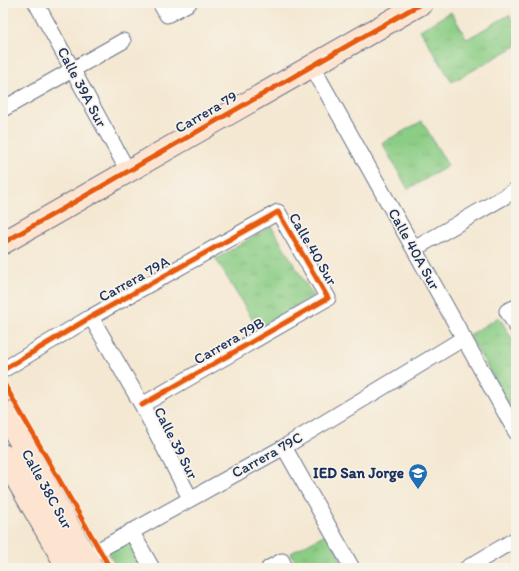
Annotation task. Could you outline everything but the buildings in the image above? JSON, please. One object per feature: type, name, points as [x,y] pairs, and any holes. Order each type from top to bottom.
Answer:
[{"type":"street","name":"Calle 39A Sur","points":[[36,3],[128,171]]},
{"type":"street","points":[[164,9],[189,3]]},
{"type":"street","name":"Carrera 79","points":[[3,243],[422,3]]},
{"type":"street","points":[[3,108],[123,41]]},
{"type":"street","name":"Calle 40A Sur","points":[[312,66],[516,432]]},
{"type":"street","points":[[414,249],[516,190]]},
{"type":"street","name":"Calle 40 Sur","points":[[278,212],[328,298]]},
{"type":"street","name":"Carrera 79A","points":[[3,370],[91,317],[278,212]]},
{"type":"street","name":"Carrera 79B","points":[[142,405],[328,298]]},
{"type":"street","points":[[512,309],[516,326]]},
{"type":"street","name":"Calle 39 Sur","points":[[91,317],[142,405],[190,498]]},
{"type":"street","name":"Carrera 79C","points":[[78,565],[131,531],[284,447],[464,338]]},
{"type":"street","name":"Calle 38C Sur","points":[[3,411],[78,565]]},
{"type":"street","points":[[284,447],[352,568]]},
{"type":"street","name":"Calle 38C Sur","points":[[3,455],[78,565]]},
{"type":"street","points":[[131,531],[152,568]]},
{"type":"street","points":[[469,568],[516,539]]},
{"type":"green space","points":[[451,12],[467,39],[509,15],[516,26],[516,46],[452,82],[420,30]]},
{"type":"green space","points":[[422,121],[448,166],[408,189],[382,143]]},
{"type":"green space","points":[[271,226],[313,296],[258,329],[216,259]]},
{"type":"green space","points":[[499,317],[516,346],[516,417],[469,335]]},
{"type":"green space","points":[[327,533],[346,568],[299,568],[291,553]]},
{"type":"green space","points":[[127,535],[146,568],[117,568],[106,548]]},
{"type":"cycle path","points":[[3,243],[422,3]]},
{"type":"cycle path","points":[[3,370],[91,317],[278,212],[328,298],[142,405]]},
{"type":"cycle path","points":[[3,382],[110,568]]},
{"type":"place","name":"IED San Jorge","points":[[418,490]]}]
